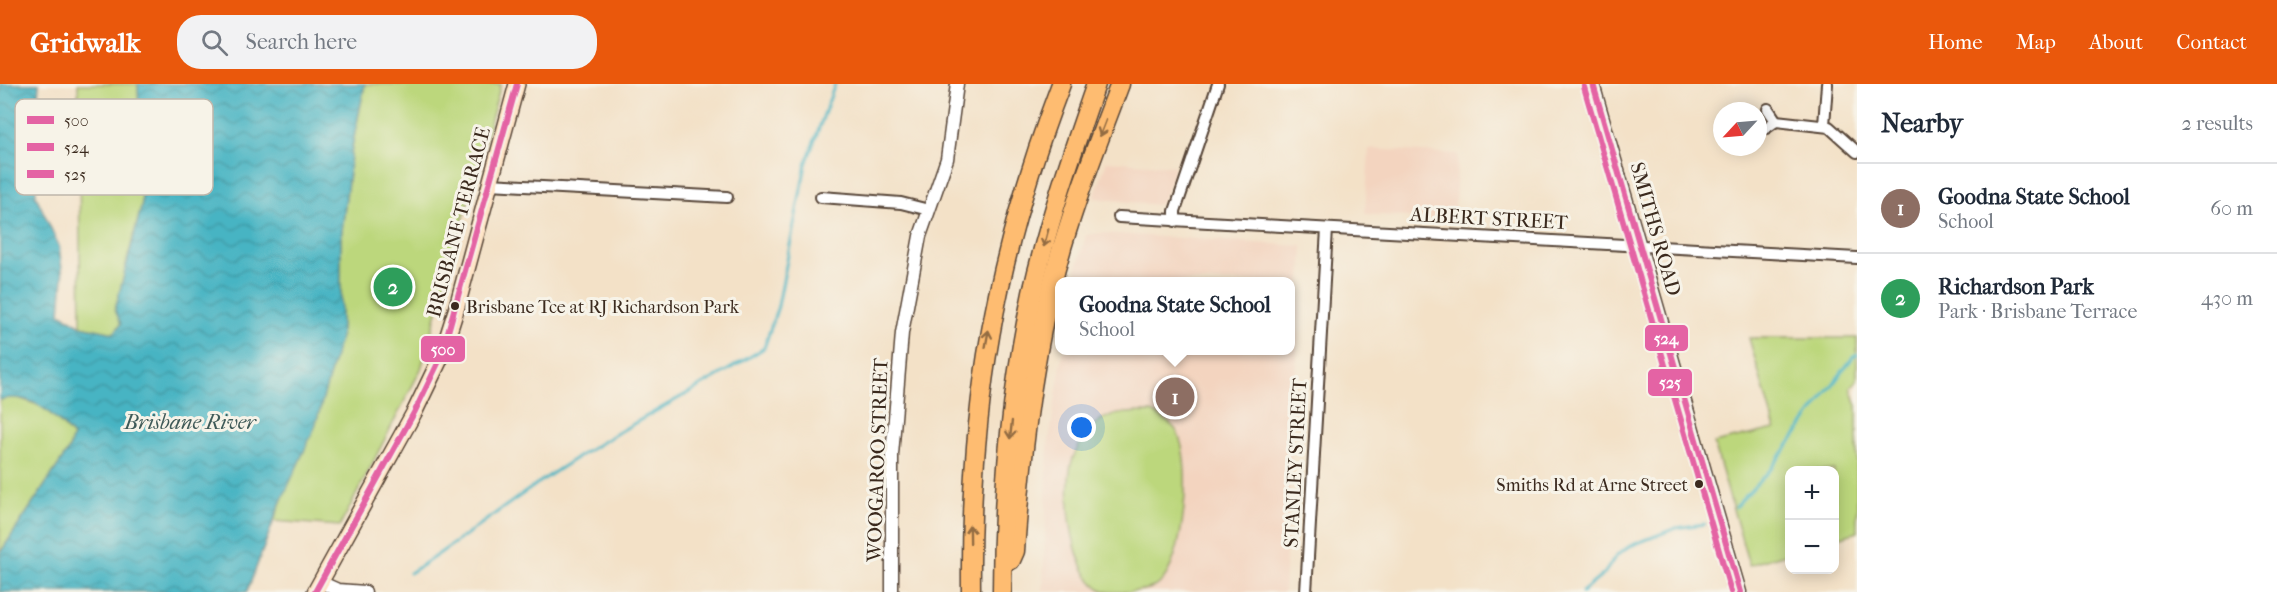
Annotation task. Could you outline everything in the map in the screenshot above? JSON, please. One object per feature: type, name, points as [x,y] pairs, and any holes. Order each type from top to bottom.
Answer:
[{"type":"highway","points":[[971,592],[971,488],[976,422],[989,330],[1010,237],[1061,84]]},
{"type":"highway","points":[[1002,586],[1009,445],[1023,342],[1047,234],[1096,84]]},
{"type":"highway","points":[[1055,277],[1086,171],[1120,84]]},
{"type":"highway","points":[[1002,586],[1016,551],[1027,415],[1055,278]]},
{"type":"main road","name":"BRISBANE TERRACE","points":[[318,587],[415,411],[441,357],[454,318],[517,84]]},
{"type":"street","name":"WOOGAROO STREET","points":[[892,592],[892,455],[897,375],[912,268],[946,159],[957,84]]},
{"type":"street","points":[[1175,220],[1175,211],[1218,84]]},
{"type":"street","name":"SMITHS ROAD","points":[[1593,84],[1740,592]]},
{"type":"street","points":[[1824,125],[1827,84]]},
{"type":"street","points":[[1768,109],[1776,121]]},
{"type":"street","points":[[1767,127],[1776,121],[1824,125],[1843,137],[1857,152]]},
{"type":"street","points":[[489,184],[727,197]]},
{"type":"street","points":[[821,197],[901,203],[929,210]]},
{"type":"street","name":"ALBERT STREET","points":[[1119,217],[1640,244],[1857,258]]},
{"type":"street","name":"STANLEY STREET","points":[[1306,592],[1327,229]]},
{"type":"street","points":[[318,587],[338,591],[365,592]]},
{"type":"shaded area","points":[[1369,149],[1458,154],[1454,220],[1365,214]]},
{"type":"shaded area","points":[[1107,161],[1175,166],[1163,201],[1158,205],[1094,198]]},
{"type":"shaded area","points":[[1101,233],[1303,246],[1284,592],[1043,592],[1048,446],[1062,355],[1295,355],[1295,277],[1074,277],[1086,235]]},
{"type":"green space","points":[[78,84],[138,84],[138,99],[78,99]]},
{"type":"green space","points":[[365,84],[501,84],[421,369],[340,526],[274,521],[341,335],[341,239],[352,147]]},
{"type":"green space","points":[[79,195],[142,195],[142,204],[126,265],[121,324],[114,333],[81,326]]},
{"type":"green space","points":[[1749,338],[1857,338],[1857,381],[1851,387],[1857,406],[1857,532],[1839,538],[1839,466],[1785,466],[1785,554],[1749,565],[1714,443],[1775,429]]},
{"type":"green space","points":[[13,396],[46,408],[73,436],[69,449],[0,553],[0,400]]},
{"type":"green space","points":[[1152,412],[1166,420],[1175,429],[1182,446],[1185,465],[1184,512],[1175,556],[1158,585],[1128,592],[1109,592],[1096,585],[1085,572],[1072,533],[1068,490],[1073,458],[1091,428],[1099,421],[1118,414]]},
{"type":"water","name":"Brisbane River","points":[[0,84],[39,84],[38,99],[15,99],[15,195],[36,195],[59,246],[63,277],[60,313],[81,326],[114,333],[121,324],[115,310],[142,204],[142,195],[213,195],[213,99],[138,99],[138,84],[365,84],[352,147],[341,239],[341,335],[315,427],[280,504],[247,592],[0,592],[0,553],[69,449],[73,436],[50,413],[32,402],[11,398],[0,400]]},
{"type":"waterway","points":[[410,573],[567,464],[764,348],[778,306],[806,164],[835,84]]},
{"type":"waterway","points":[[1735,507],[1771,469],[1853,357],[1857,355]]},
{"type":"waterway","points":[[1582,592],[1604,574],[1616,556],[1630,546],[1676,528],[1704,524]]},
{"type":"transit line","name":"500","points":[[315,592],[415,411],[441,357],[517,84]]},
{"type":"transit line","name":"524","points":[[1593,84],[1740,592]]},
{"type":"transit line","name":"525","points":[[1584,87],[1731,592]]},
{"type":"place","name":"Richardson Park","points":[[393,287]]},
{"type":"place","name":"Brisbane Tce at RJ Richardson Park","points":[[455,306]]},
{"type":"place","name":"Goodna State School","points":[[1175,397]]},
{"type":"place","name":"Smiths Rd at Arne Street","points":[[1699,484]]}]
